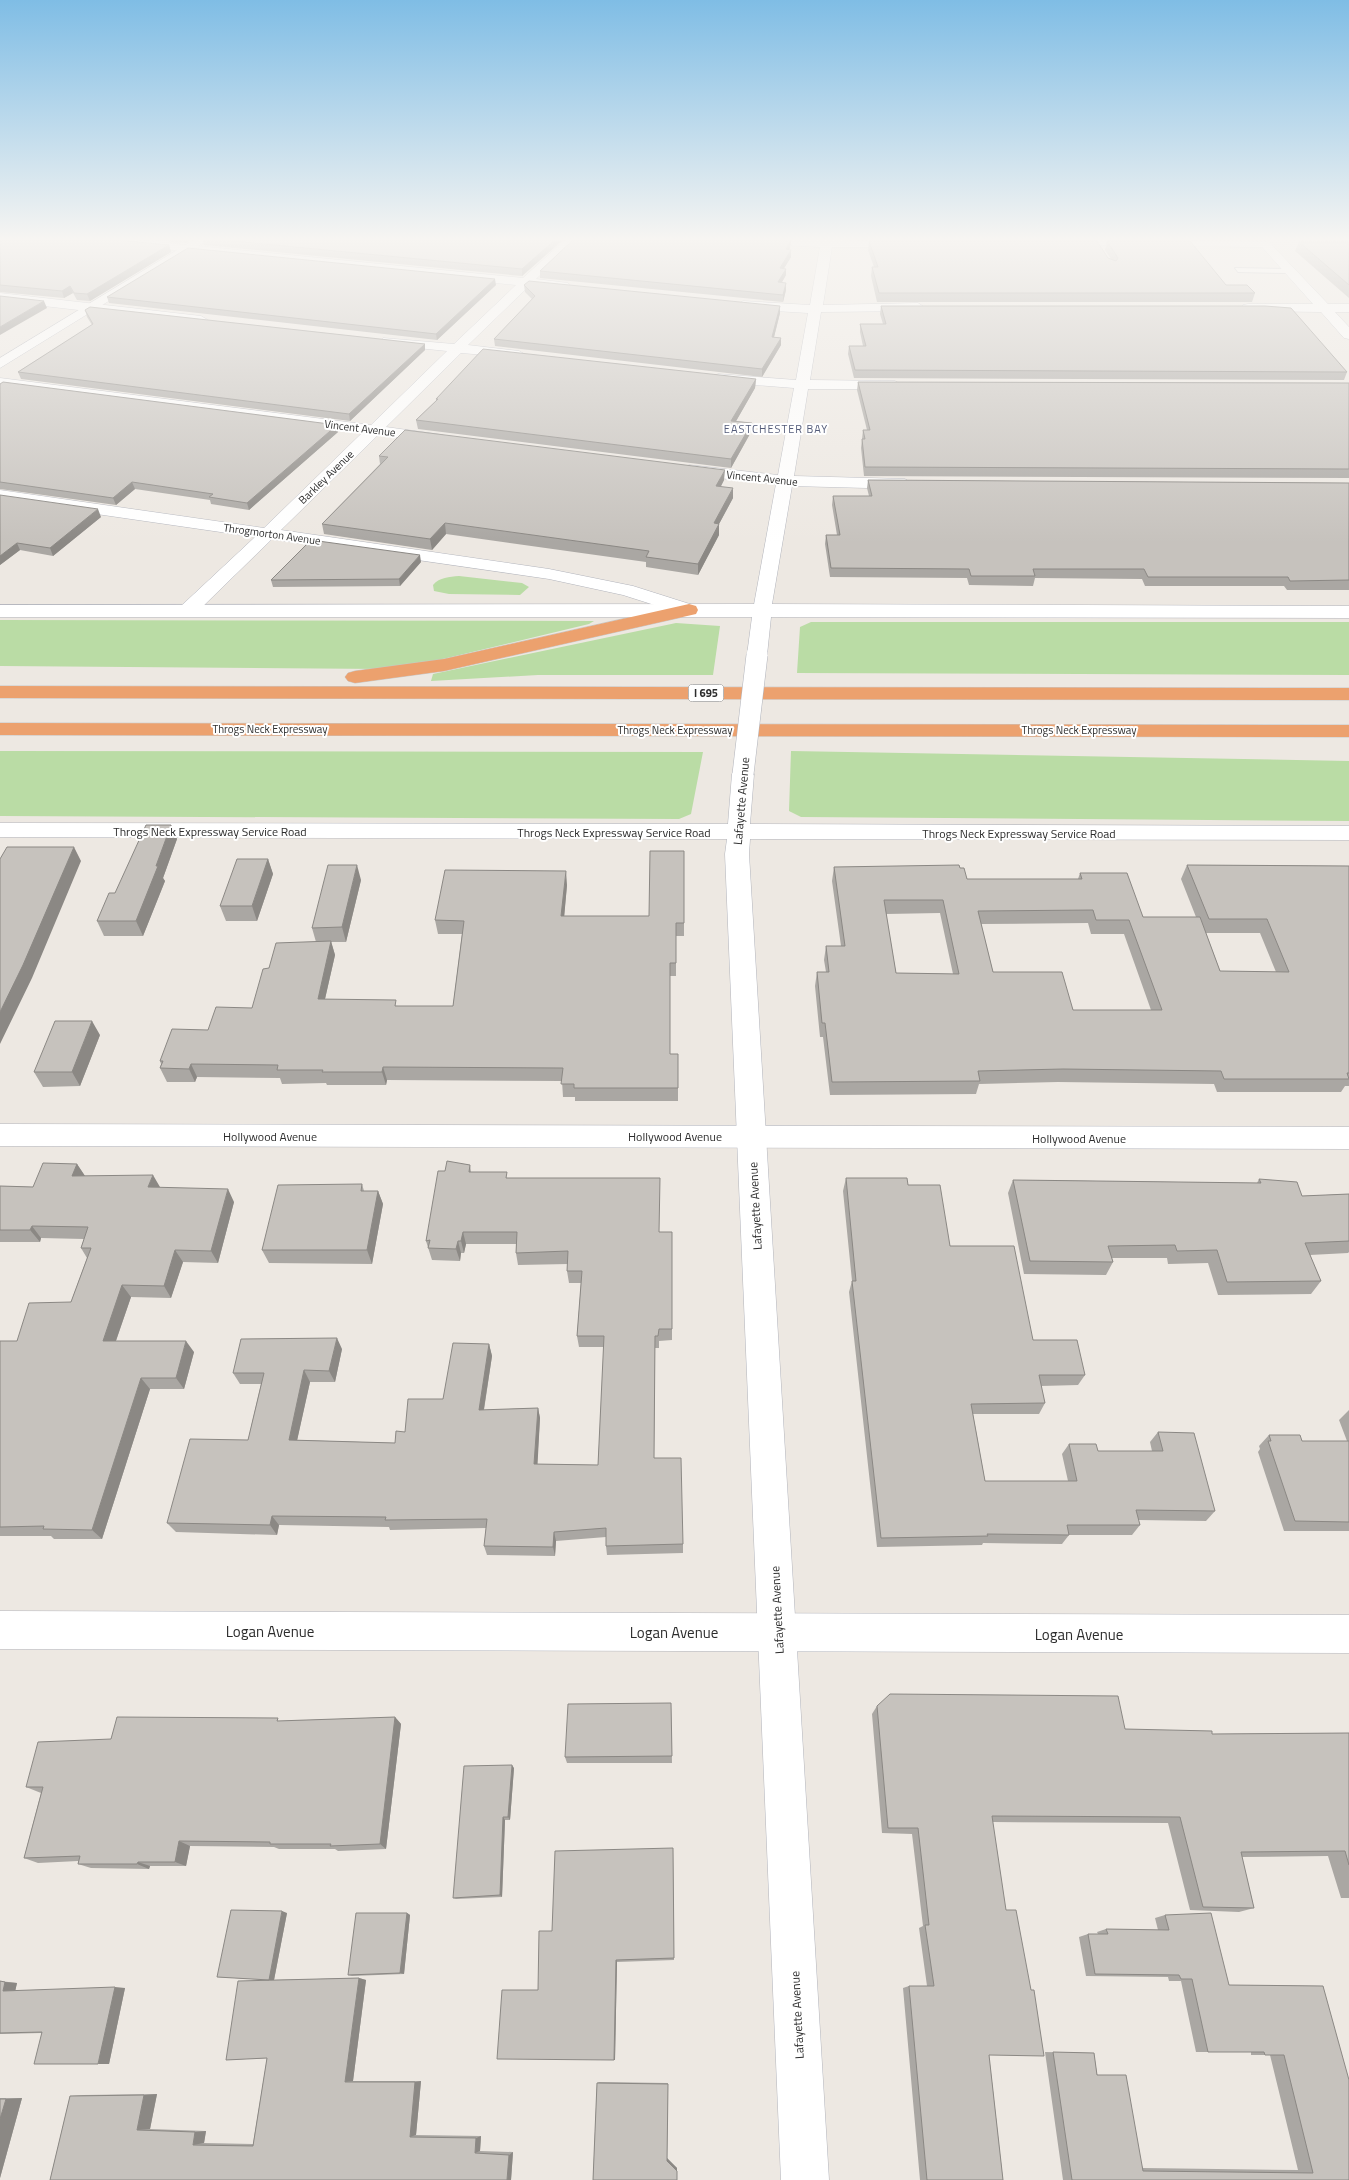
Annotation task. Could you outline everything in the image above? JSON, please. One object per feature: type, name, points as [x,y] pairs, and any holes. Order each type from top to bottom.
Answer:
[{"type":"highway","points":[[62,692],[405,672],[689,610]]},
{"type":"highway","name":"I 695","points":[[0,692],[1349,694]]},
{"type":"highway","name":"Throgs Neck Expressway","points":[[0,729],[1348,731]]},
{"type":"street","points":[[0,364],[39,340]]},
{"type":"street","points":[[383,340],[534,357]]},
{"type":"street","name":"Barkley Avenue","points":[[187,611],[375,430],[465,340]]},
{"type":"street","name":"Lafayette Avenue","points":[[805,2180],[737,832],[762,610],[810,340]]},
{"type":"street","points":[[701,376],[776,384],[911,386]]},
{"type":"street","name":"Vincent Avenue","points":[[0,382],[453,440]]},
{"type":"street","name":"Vincent Avenue","points":[[678,469],[785,481],[920,484]]},
{"type":"street","name":"Throgmorton Avenue","points":[[0,495],[568,577],[627,590],[689,610]]},
{"type":"street","points":[[0,611],[762,610],[1349,612]]},
{"type":"street","name":"Throgs Neck Expressway Service Road","points":[[0,830],[1349,833]]},
{"type":"street","name":"Hollywood Avenue","points":[[0,1135],[1349,1138]]},
{"type":"street","name":"Logan Avenue","points":[[0,1630],[1349,1634]]},
{"type":"green space","points":[[459,576],[522,583],[529,587],[520,595],[449,594],[434,591],[433,585],[439,580]]},
{"type":"green space","points":[[0,620],[594,621],[589,624],[422,664],[382,669],[0,666]]},
{"type":"green space","points":[[811,622],[1349,622],[1349,675],[797,673],[800,627]]},
{"type":"green space","points":[[676,623],[720,626],[713,675],[538,675],[431,681],[433,674]]},
{"type":"green space","points":[[0,751],[703,752],[691,814],[679,819],[0,816]]},
{"type":"green space","points":[[791,751],[1349,761],[1349,821],[801,817],[789,811]]},
{"type":"building","points":[[68,340],[386,340],[425,344],[349,414],[18,372]]},
{"type":"building","points":[[501,340],[780,340],[762,369]]},
{"type":"building","points":[[864,340],[1319,340],[1347,372],[855,370],[849,346],[866,346]]},
{"type":"building","points":[[483,349],[756,379],[731,421],[752,423],[731,459],[416,420],[438,399],[436,399]]},
{"type":"building","points":[[3,382],[337,425],[247,503],[209,497],[213,494],[132,482],[113,498],[0,482],[0,384]]},
{"type":"building","points":[[858,382],[1349,383],[1349,469],[865,467],[862,439],[865,439],[863,430],[870,430]]},
{"type":"building","points":[[405,430],[725,470],[716,486],[733,488],[714,523],[719,524],[698,564],[646,557],[649,551],[445,523],[430,539],[322,524],[388,457],[379,456]]},
{"type":"building","points":[[868,480],[1349,483],[1349,580],[1290,581],[1288,577],[1148,577],[1144,569],[1033,569],[1035,576],[971,576],[969,569],[831,568],[826,535],[840,535],[833,496],[872,496]]},
{"type":"building","points":[[0,495],[98,509],[50,548],[17,543],[0,556]]},
{"type":"building","points":[[311,540],[420,555],[399,579],[271,580]]},
{"type":"building","points":[[146,825],[171,825],[156,866],[158,866],[136,921],[97,921],[109,893],[115,893]]},
{"type":"building","points":[[7,847],[74,847],[23,965],[0,1012],[0,859]]},
{"type":"building","points":[[650,851],[684,851],[684,923],[676,923],[676,963],[670,963],[670,1054],[678,1054],[678,1088],[574,1088],[574,1084],[561,1084],[563,1068],[383,1067],[382,1072],[322,1072],[323,1070],[277,1070],[278,1065],[191,1064],[189,1069],[160,1068],[163,1061],[160,1061],[172,1029],[208,1030],[216,1007],[252,1008],[263,969],[269,968],[276,943],[331,941],[318,999],[396,1000],[395,1006],[453,1006],[464,921],[435,920],[445,870],[566,871],[561,916],[649,916]]},
{"type":"building","points":[[237,859],[268,859],[252,906],[220,906]]},
{"type":"building","points":[[328,865],[357,865],[342,927],[312,928]]},
{"type":"building","points":[[959,865],[960,868],[964,868],[967,879],[1082,879],[1080,873],[1127,873],[1143,917],[1200,917],[1220,971],[1289,972],[1267,919],[1209,919],[1187,865],[1349,866],[1349,1073],[1347,1073],[1349,1079],[1224,1079],[1221,1071],[1063,1069],[978,1071],[980,1081],[832,1082],[825,1023],[822,1023],[817,972],[829,972],[826,946],[845,946],[834,867]],"holes":[[[884,900],[943,900],[959,974],[896,973]],[[1093,910],[1096,920],[1129,920],[1162,1010],[1073,1010],[1062,972],[993,972],[978,911]]]},
{"type":"building","points":[[55,1021],[92,1021],[72,1072],[34,1072]]},
{"type":"building","points":[[447,1161],[470,1165],[469,1172],[507,1172],[506,1178],[660,1178],[659,1232],[672,1232],[672,1329],[659,1329],[658,1336],[655,1336],[654,1458],[681,1458],[683,1544],[606,1546],[606,1528],[554,1532],[553,1547],[484,1546],[487,1519],[385,1520],[386,1517],[272,1516],[270,1525],[167,1523],[190,1439],[248,1440],[264,1373],[233,1373],[241,1339],[337,1338],[329,1371],[304,1370],[289,1440],[395,1443],[396,1431],[405,1432],[408,1399],[443,1399],[453,1343],[489,1344],[479,1410],[538,1408],[534,1464],[598,1465],[604,1336],[577,1336],[582,1271],[567,1271],[568,1251],[516,1253],[517,1232],[463,1232],[461,1241],[458,1241],[456,1249],[428,1248],[430,1240],[426,1241],[438,1171],[445,1171]]},
{"type":"building","points":[[43,1163],[77,1164],[72,1176],[153,1175],[148,1187],[228,1189],[211,1251],[175,1250],[164,1286],[122,1285],[103,1341],[186,1341],[176,1378],[141,1378],[92,1530],[43,1529],[44,1526],[0,1527],[0,1341],[17,1341],[29,1303],[71,1302],[91,1248],[81,1248],[88,1227],[32,1226],[30,1230],[0,1230],[0,1186],[33,1187]]},
{"type":"building","points":[[846,1178],[907,1178],[908,1185],[940,1185],[950,1246],[1014,1246],[1033,1340],[1077,1340],[1085,1375],[1039,1375],[1045,1403],[971,1404],[985,1481],[1077,1481],[1069,1444],[1096,1444],[1098,1451],[1163,1451],[1158,1432],[1194,1433],[1215,1511],[1136,1510],[1140,1525],[1067,1525],[1069,1535],[987,1534],[988,1536],[881,1538],[852,1281],[856,1281]]},
{"type":"building","points":[[1259,1179],[1297,1182],[1302,1196],[1349,1194],[1349,1241],[1305,1243],[1321,1281],[1227,1282],[1217,1250],[1177,1251],[1175,1245],[1108,1246],[1113,1262],[1030,1261],[1013,1180],[1261,1183]]},
{"type":"building","points":[[362,1184],[361,1191],[378,1191],[367,1250],[262,1250],[278,1185]]},
{"type":"building","points":[[1269,1435],[1300,1435],[1302,1441],[1349,1441],[1349,1522],[1295,1521],[1268,1441],[1271,1441]]},
{"type":"building","points":[[890,1694],[1118,1696],[1125,1729],[1212,1731],[1212,1734],[1349,1733],[1349,1865],[1345,1851],[1241,1852],[1254,1908],[1203,1907],[1180,1817],[992,1816],[1006,1910],[1016,1910],[1031,1990],[1034,1990],[1044,2056],[989,2055],[1003,2180],[927,2180],[909,1986],[934,1986],[925,1925],[929,1925],[918,1828],[888,1828],[877,1706]]},
{"type":"building","points":[[671,1703],[672,1756],[565,1757],[568,1704]]},
{"type":"building","points":[[117,1717],[278,1718],[277,1721],[395,1717],[380,1844],[330,1846],[331,1844],[179,1841],[175,1862],[78,1864],[80,1856],[24,1858],[43,1787],[26,1787],[38,1742],[111,1739]]},
{"type":"building","points":[[512,1765],[508,1817],[503,1817],[500,1895],[453,1898],[464,1766]]},
{"type":"building","points":[[673,1848],[674,1958],[616,1960],[614,2060],[497,2059],[502,1990],[538,1990],[539,1931],[552,1931],[555,1851]]},
{"type":"building","points":[[231,1910],[282,1911],[269,1980],[217,1977]]},
{"type":"building","points":[[356,1913],[407,1913],[400,1973],[348,1975]]},
{"type":"building","points":[[1211,1913],[1229,1985],[1323,1986],[1349,2080],[1349,2180],[1072,2180],[1053,2052],[1094,2053],[1097,2075],[1126,2075],[1143,2171],[1313,2173],[1284,2055],[1265,2055],[1264,2052],[1208,2052],[1192,1979],[1181,1979],[1179,1975],[1095,1974],[1088,1934],[1108,1934],[1106,1929],[1169,1930],[1165,1915]]},
{"type":"building","points":[[359,1978],[345,2082],[415,2082],[410,2137],[476,2138],[475,2153],[509,2155],[507,2180],[50,2180],[70,2096],[144,2095],[137,2130],[195,2132],[193,2145],[253,2146],[267,2058],[226,2060],[238,1981]]},
{"type":"building","points":[[0,1981],[5,1982],[3,1991],[115,1987],[98,2064],[34,2064],[42,2032],[0,2033]]},
{"type":"building","points":[[597,2083],[668,2084],[667,2161],[677,2171],[677,2180],[593,2180]]},
{"type":"building","points":[[0,2099],[6,2099],[0,2119]]},
{"type":"district","name":"EASTCHESTER BAY","points":[[776,429]]}]
